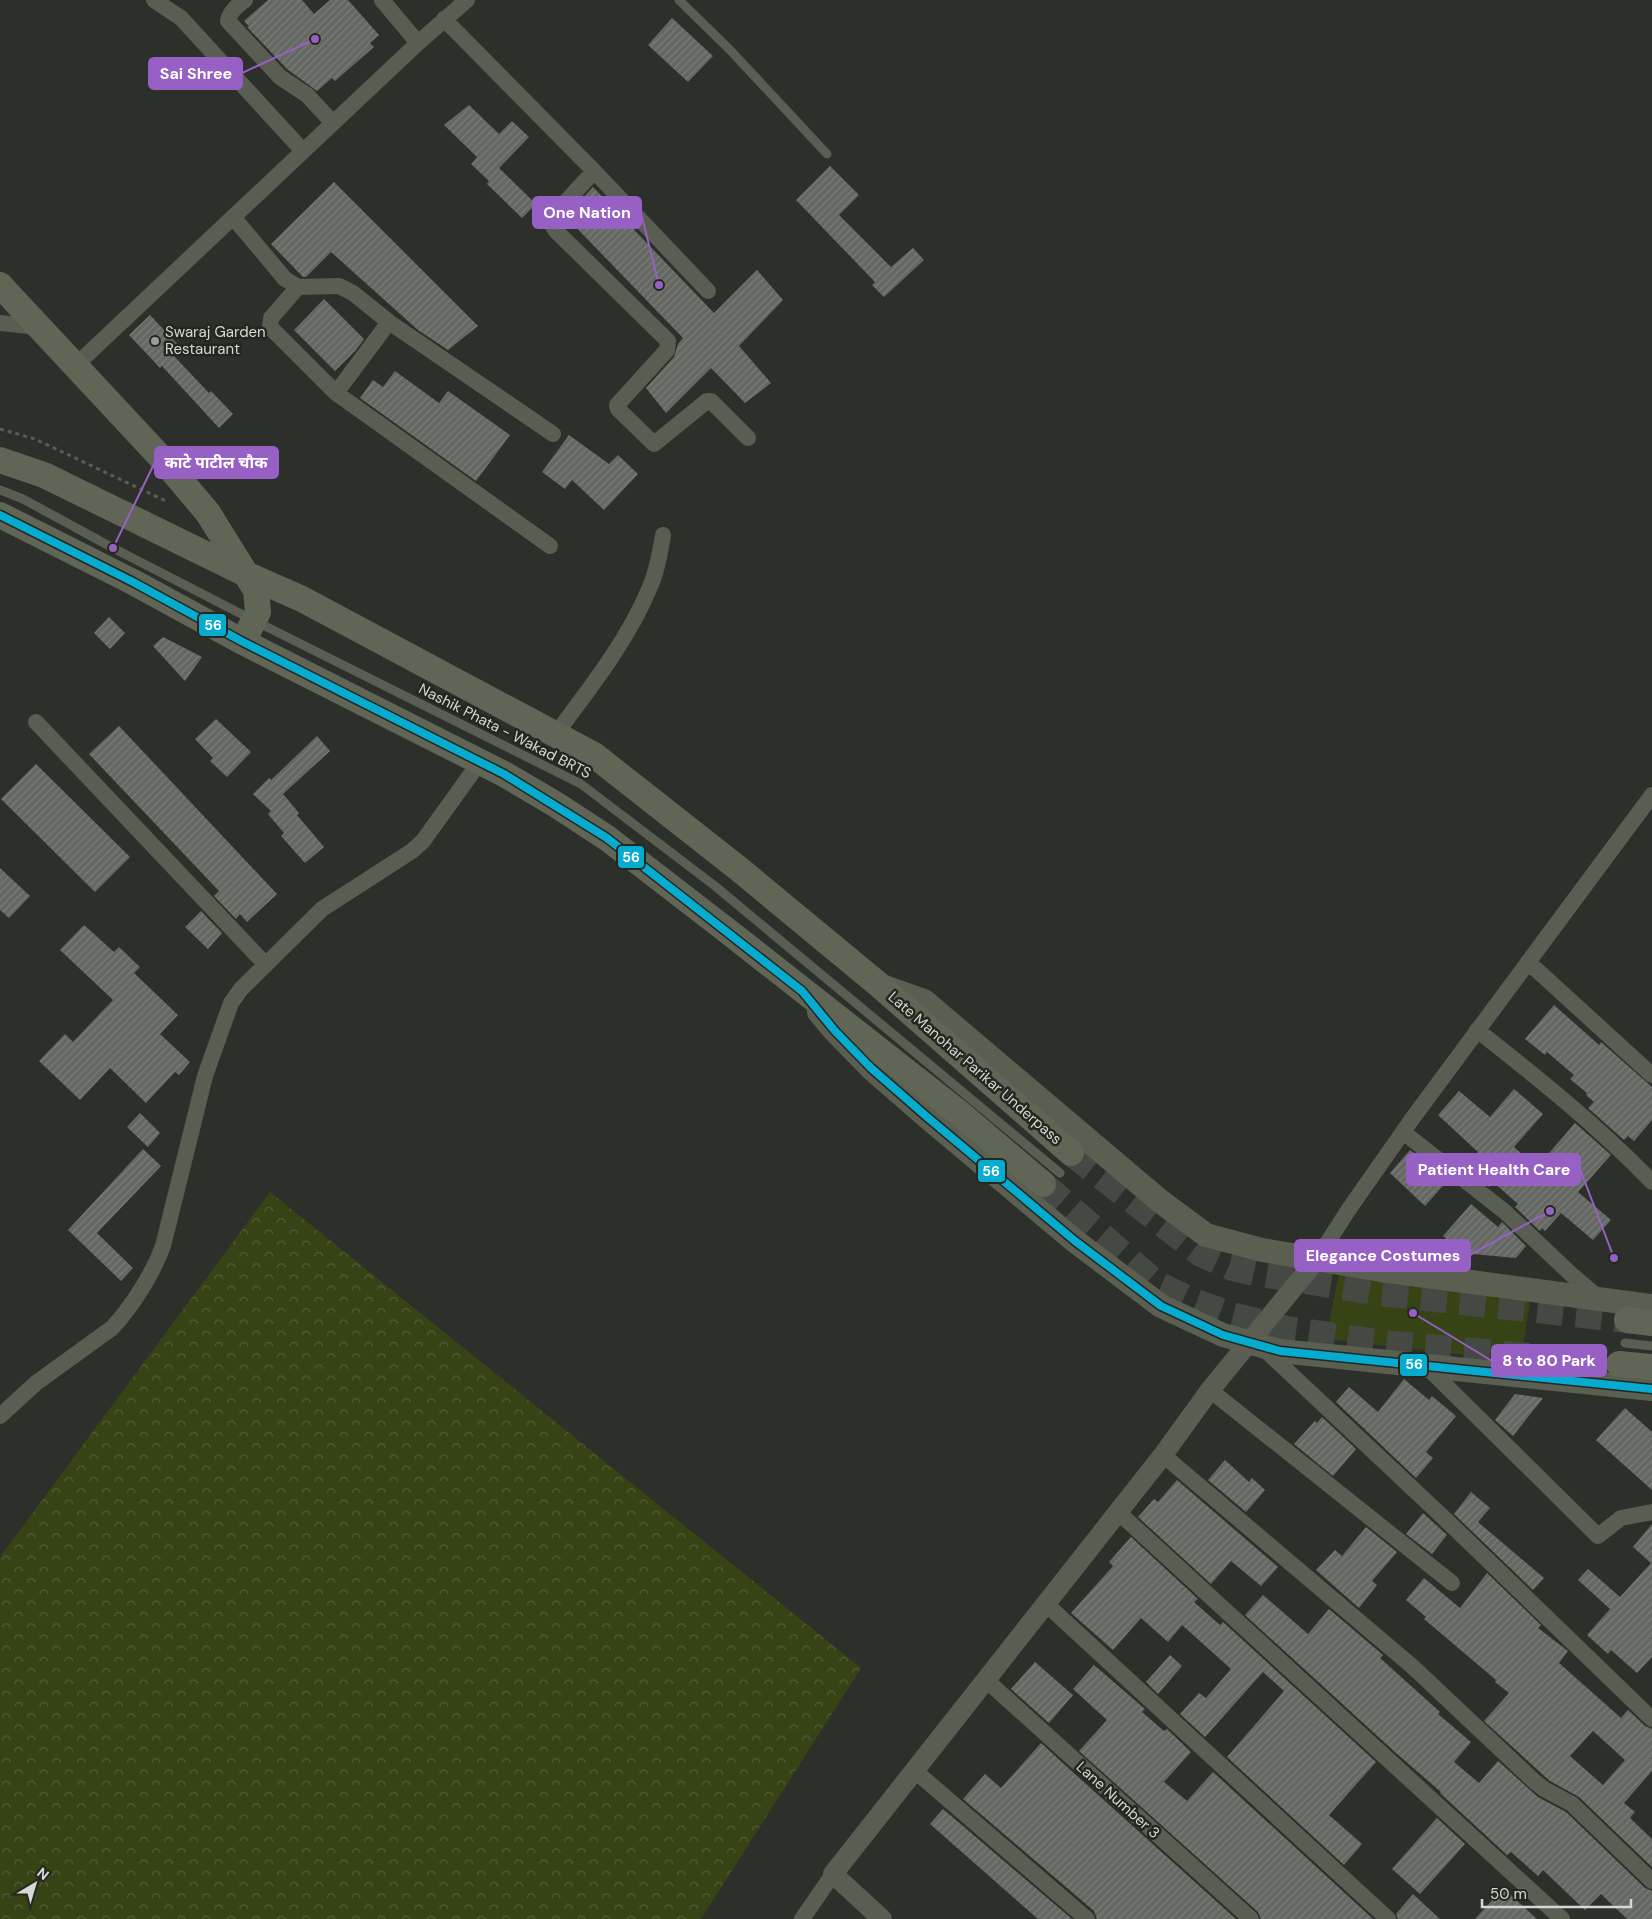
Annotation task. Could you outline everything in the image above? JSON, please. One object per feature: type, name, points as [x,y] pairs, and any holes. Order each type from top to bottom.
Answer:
[{"type":"main road","points":[[0,286],[164,462],[208,513],[256,590],[258,612],[249,631]]},
{"type":"main road","name":"Late Manohar Parikar Underpass","points":[[0,460],[44,475],[248,575],[302,599],[594,755],[739,869],[878,984],[1058,1170]]},
{"type":"main road","points":[[0,515],[133,582],[249,631],[479,763],[512,779],[607,838],[958,1112],[1058,1170]]},
{"type":"main road","points":[[878,984],[924,1001],[1160,1201],[1206,1235],[1262,1250],[1381,1270],[1652,1306]]},
{"type":"main road","points":[[802,991],[835,1031],[871,1068],[1075,1241],[1161,1306],[1222,1335],[1280,1351],[1652,1389]]},
{"type":"main road","points":[[1631,1338],[1652,1367]]},
{"type":"street","points":[[154,0],[181,18],[303,151]]},
{"type":"street","points":[[245,0],[234,8],[229,15],[228,21],[280,77],[306,95],[333,123]]},
{"type":"street","points":[[382,0],[418,43]]},
{"type":"street","points":[[75,366],[444,18],[467,0]]},
{"type":"street","points":[[444,18],[708,291]]},
{"type":"street","points":[[594,171],[554,215],[551,223],[556,231],[668,341],[667,350],[617,405],[618,409],[654,444],[707,401],[711,401],[748,438]]},
{"type":"street","points":[[233,217],[285,279],[298,287],[339,286],[353,293],[389,322],[553,434]]},
{"type":"street","points":[[298,287],[270,318],[270,327],[336,393],[550,546]]},
{"type":"street","points":[[336,393],[389,322]]},
{"type":"street","points":[[0,323],[38,327]]},
{"type":"street","points":[[555,734],[594,685],[623,639],[650,587],[658,564],[663,536]]},
{"type":"street","points":[[36,722],[266,965]]},
{"type":"street","points":[[0,1416],[36,1383],[112,1328],[122,1317],[158,1261],[205,1076],[231,1003],[241,989],[322,909],[412,851],[423,841],[479,763]]},
{"type":"street","points":[[802,1919],[833,1874],[1163,1455],[1210,1390],[1255,1344],[1317,1259],[1349,1209],[1403,1132],[1652,795]]},
{"type":"street","points":[[1528,962],[1652,1074]]},
{"type":"street","points":[[1477,1030],[1547,1085],[1631,1160],[1652,1182]]},
{"type":"street","points":[[1403,1132],[1504,1211],[1600,1299]]},
{"type":"street","points":[[1255,1344],[1437,1511],[1652,1719]]},
{"type":"street","points":[[1426,1367],[1598,1536],[1621,1518],[1652,1512]]},
{"type":"street","points":[[1210,1390],[1452,1583]]},
{"type":"street","points":[[1163,1455],[1413,1667],[1534,1782],[1572,1804],[1652,1881]]},
{"type":"street","points":[[1118,1512],[1562,1919]]},
{"type":"street","points":[[1046,1604],[1388,1919]]},
{"type":"street","name":"Lane Number 3","points":[[986,1680],[1251,1919]]},
{"type":"street","points":[[915,1771],[1087,1919]]},
{"type":"street","points":[[833,1874],[882,1919]]},
{"type":"lane","points":[[679,0],[731,51],[826,154]]},
{"type":"lane","name":"Nashik Phata - Wakad BRTS","points":[[0,490],[24,498],[113,548],[249,631],[581,784],[715,886],[1058,1170]]},
{"type":"lane","points":[[1631,1338],[1652,1346]]},
{"type":"path","points":[[0,429],[35,439],[174,505]]},
{"type":"green space","points":[[270,1192],[861,1668],[701,1919],[0,1919],[0,1557]]},
{"type":"green space","points":[[1341,1263],[1531,1294],[1521,1361],[1326,1339]]},
{"type":"building","points":[[268,0],[302,0],[314,14],[330,0],[348,0],[379,35],[370,43],[374,47],[335,81],[332,78],[317,91],[287,69],[247,27],[249,26],[244,21]]},
{"type":"building","points":[[672,18],[713,56],[688,82],[648,45]]},
{"type":"building","points":[[469,105],[499,134],[512,121],[529,137],[499,168],[536,204],[522,218],[487,184],[489,181],[471,164],[477,157],[444,125]]},
{"type":"building","points":[[830,166],[859,195],[839,215],[891,267],[913,248],[924,260],[884,297],[872,285],[875,282],[796,200]]},
{"type":"building","points":[[334,182],[478,326],[448,350],[418,330],[331,252],[306,277],[303,277],[271,244]]},
{"type":"building","points":[[593,187],[714,313],[757,270],[783,300],[739,346],[771,383],[745,403],[711,368],[666,413],[646,388],[674,357],[678,344],[683,338],[566,217]]},
{"type":"building","points":[[324,299],[364,339],[335,371],[294,330]]},
{"type":"building","points":[[150,315],[181,348],[173,355],[209,393],[211,391],[233,414],[219,428],[162,366],[160,368],[129,335]]},
{"type":"building","points":[[395,371],[439,403],[448,391],[510,435],[476,481],[360,398],[373,380],[383,387]]},
{"type":"building","points":[[569,435],[609,464],[618,455],[638,474],[604,510],[572,480],[565,489],[542,472]]},
{"type":"building","points":[[109,617],[125,633],[110,649],[94,633]]},
{"type":"building","points":[[163,637],[202,657],[185,681],[153,646]]},
{"type":"building","points":[[216,719],[251,752],[227,777],[210,761],[213,758],[195,739]]},
{"type":"building","points":[[119,726],[277,894],[247,922],[240,914],[236,919],[214,896],[219,891],[89,754]]},
{"type":"building","points":[[317,736],[330,751],[283,794],[299,813],[297,815],[324,847],[305,863],[281,836],[284,833],[268,814],[271,811],[253,794],[269,778],[271,780]]},
{"type":"building","points":[[36,764],[130,857],[95,892],[1,799]]},
{"type":"building","points":[[0,868],[30,896],[9,918],[0,910]]},
{"type":"building","points":[[201,911],[222,933],[208,949],[185,927]]},
{"type":"building","points":[[84,925],[114,952],[119,947],[140,967],[134,973],[178,1015],[160,1034],[190,1062],[179,1075],[175,1072],[146,1103],[110,1068],[80,1100],[39,1061],[65,1034],[73,1042],[113,1000],[60,950]]},
{"type":"building","points":[[1554,1005],[1599,1045],[1601,1042],[1652,1087],[1652,1120],[1634,1141],[1628,1136],[1624,1140],[1588,1108],[1594,1102],[1586,1095],[1587,1093],[1570,1079],[1574,1075],[1547,1052],[1545,1055],[1525,1039]]},
{"type":"building","points":[[1514,1089],[1543,1114],[1514,1147],[1537,1167],[1575,1123],[1611,1155],[1578,1192],[1611,1220],[1593,1240],[1561,1213],[1545,1231],[1542,1228],[1540,1231],[1515,1207],[1518,1204],[1493,1182],[1489,1187],[1465,1168],[1478,1152],[1438,1115],[1459,1091],[1490,1117]]},
{"type":"building","points":[[140,1113],[160,1133],[148,1147],[127,1127]]},
{"type":"building","points":[[143,1149],[161,1166],[97,1233],[133,1268],[121,1281],[68,1230]]},
{"type":"building","points":[[1410,1150],[1448,1180],[1425,1206],[1390,1173]]},
{"type":"building","points":[[1471,1204],[1498,1227],[1502,1222],[1526,1246],[1516,1258],[1462,1253],[1443,1236]]},
{"type":"building","points":[[1404,1379],[1429,1400],[1432,1396],[1456,1416],[1426,1452],[1433,1458],[1416,1478],[1336,1402],[1349,1387],[1378,1412]]},
{"type":"building","points":[[1515,1394],[1543,1398],[1513,1436],[1495,1420]]},
{"type":"building","points":[[1625,1408],[1652,1432],[1652,1490],[1596,1440]]},
{"type":"building","points":[[1322,1417],[1356,1449],[1333,1476],[1294,1444],[1315,1421],[1317,1423]]},
{"type":"building","points":[[1225,1460],[1249,1482],[1252,1478],[1265,1490],[1246,1512],[1208,1480]]},
{"type":"building","points":[[1177,1480],[1278,1567],[1261,1586],[1231,1561],[1211,1584],[1138,1517],[1154,1499],[1158,1502]]},
{"type":"building","points":[[1471,1492],[1490,1508],[1478,1522],[1544,1578],[1533,1590],[1454,1514]]},
{"type":"building","points":[[1423,1513],[1447,1535],[1432,1554],[1406,1534]]},
{"type":"building","points":[[1652,1524],[1652,1657],[1637,1673],[1611,1650],[1608,1654],[1587,1635],[1610,1609],[1578,1580],[1588,1569],[1620,1597],[1651,1563],[1633,1547]]},
{"type":"building","points":[[1366,1527],[1397,1552],[1372,1581],[1377,1585],[1359,1608],[1316,1570],[1335,1550],[1342,1556]]},
{"type":"building","points":[[1131,1537],[1198,1599],[1194,1602],[1220,1625],[1223,1622],[1376,1762],[1329,1815],[1362,1844],[1344,1865],[1227,1757],[1284,1691],[1263,1672],[1205,1737],[1180,1714],[1199,1693],[1206,1698],[1231,1669],[1182,1625],[1168,1642],[1141,1618],[1113,1650],[1071,1613],[1113,1566],[1109,1562]]},
{"type":"building","points":[[1487,1573],[1541,1625],[1538,1628],[1568,1651],[1559,1663],[1621,1718],[1628,1710],[1645,1726],[1652,1729],[1652,1771],[1624,1803],[1635,1812],[1630,1818],[1652,1839],[1652,1867],[1579,1797],[1550,1781],[1484,1721],[1509,1693],[1424,1619],[1426,1617],[1406,1600],[1424,1578],[1460,1608]],"holes":[[[1593,1731],[1625,1760],[1603,1785],[1570,1756]]]},
{"type":"building","points":[[1263,1595],[1308,1634],[1329,1609],[1383,1655],[1380,1658],[1440,1712],[1438,1714],[1471,1742],[1454,1762],[1479,1783],[1498,1761],[1538,1797],[1566,1812],[1645,1888],[1652,1891],[1652,1919],[1627,1919],[1601,1894],[1585,1910],[1543,1870],[1538,1876],[1511,1852],[1507,1855],[1441,1792],[1245,1615]]},
{"type":"building","points":[[1170,1655],[1182,1666],[1158,1694],[1146,1682]]},
{"type":"building","points":[[1035,1662],[1073,1695],[1049,1723],[1011,1689]]},
{"type":"building","points":[[1094,1665],[1145,1709],[1142,1712],[1164,1731],[1167,1729],[1191,1752],[1164,1782],[1187,1801],[1213,1772],[1373,1919],[1261,1919],[1258,1912],[1079,1751],[1107,1720],[1073,1689]]},
{"type":"building","points":[[1041,1743],[1236,1919],[1097,1919],[1094,1911],[963,1799],[985,1774],[1001,1788]]},
{"type":"building","points":[[943,1809],[1072,1919],[1038,1919],[930,1824]]},
{"type":"building","points":[[1437,1818],[1465,1844],[1420,1894],[1392,1869]]},
{"type":"building","points":[[1503,1888],[1537,1919],[1475,1919]]},
{"type":"building","points":[[1413,1894],[1440,1919],[1398,1919],[1396,1914]]},
{"type":"tunnel","points":[[1071,1153],[1201,1254],[1229,1267],[1255,1273],[1380,1293],[1627,1320]]},
{"type":"tunnel","points":[[1043,1184],[1157,1284],[1196,1302],[1232,1315],[1287,1329],[1385,1343],[1619,1364]]},
{"type":"transit line","name":"56","points":[[0,515],[133,582],[243,642],[504,774],[607,838],[802,991],[835,1031],[871,1068],[1075,1241],[1161,1306],[1223,1335],[1280,1351],[1652,1389]]},
{"type":"place","name":"Sai Shree","points":[[315,39]]},
{"type":"place","name":"One Nation","points":[[659,285]]},
{"type":"place","name":"Swaraj Garden Restaurant","points":[[155,341]]},
{"type":"place","name":"काटे पाटील चौक","points":[[113,548]]},
{"type":"place","name":"Elegance Costumes","points":[[1550,1211]]},
{"type":"place","name":"Patient Health Care","points":[[1614,1258]]},
{"type":"place","name":"8 to 80 Park","points":[[1413,1313]]}]
